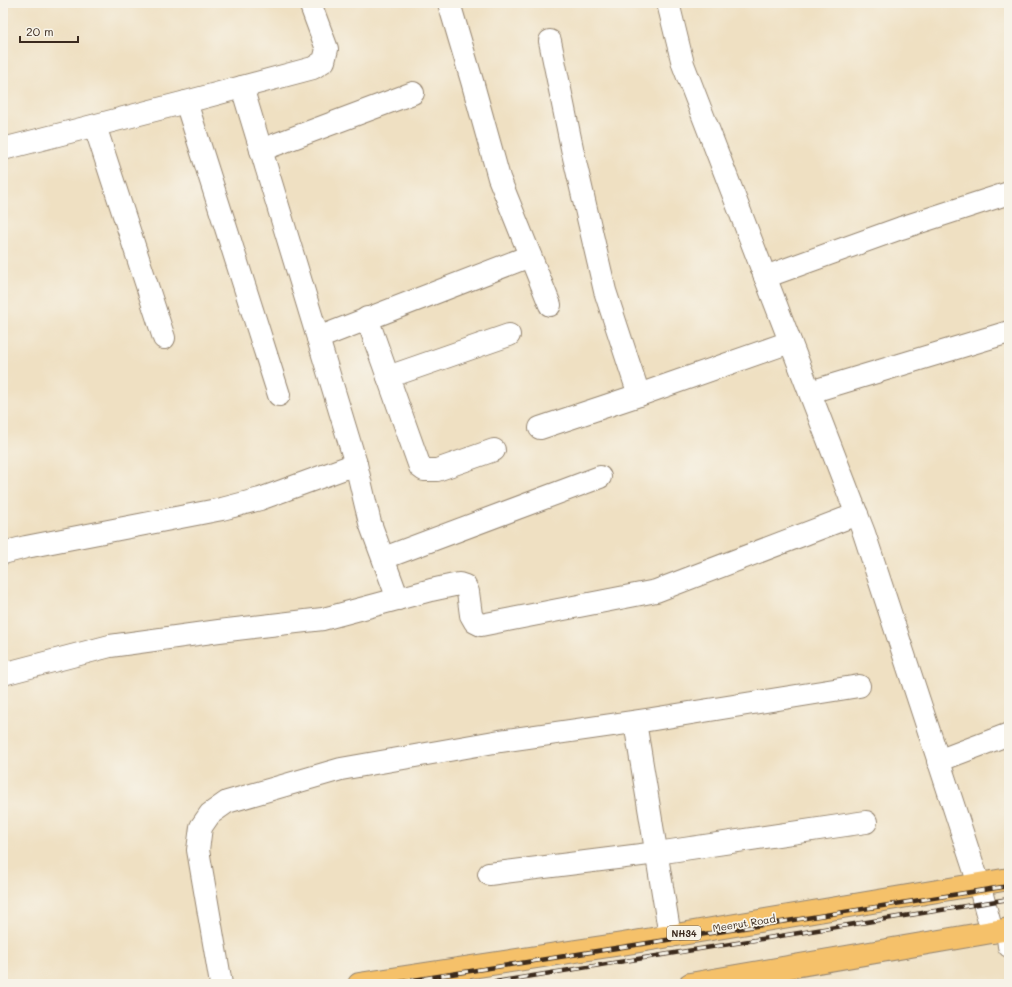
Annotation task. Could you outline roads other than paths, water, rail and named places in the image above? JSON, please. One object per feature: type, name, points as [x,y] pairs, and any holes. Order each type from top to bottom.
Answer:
[{"type":"highway","name":"Meerut Road","points":[[359,984],[670,936],[1009,879]]},
{"type":"highway","points":[[690,984],[1004,934]]},
{"type":"street","points":[[3,149],[313,68],[324,61],[327,49],[310,3]]},
{"type":"street","points":[[449,3],[499,178],[550,304]]},
{"type":"street","points":[[668,3],[683,64],[857,514],[979,884],[1004,934]]},
{"type":"street","points":[[550,41],[573,153],[605,291],[640,395]]},
{"type":"street","points":[[242,87],[356,464],[370,523],[398,599]]},
{"type":"street","points":[[261,150],[413,93]]},
{"type":"street","points":[[186,102],[279,395]]},
{"type":"street","points":[[95,126],[164,338]]},
{"type":"street","points":[[765,277],[901,228],[1009,193]]},
{"type":"street","points":[[318,338],[530,256]]},
{"type":"street","points":[[367,318],[420,467],[424,470],[437,470],[494,450]]},
{"type":"street","points":[[810,392],[1009,332]]},
{"type":"street","points":[[388,377],[509,335]]},
{"type":"street","points":[[540,428],[640,395],[790,342]]},
{"type":"street","points":[[3,553],[26,547],[222,509],[260,499],[356,464]]},
{"type":"street","points":[[384,558],[600,477]]},
{"type":"street","points":[[3,674],[110,646],[323,619],[459,584],[465,586],[468,592],[471,615],[475,622],[481,625],[539,613],[557,611],[656,591],[857,514]]},
{"type":"street","points":[[220,984],[198,850],[201,828],[210,814],[227,802],[341,770],[500,741],[635,722],[859,686]]},
{"type":"street","points":[[635,722],[670,936]]},
{"type":"street","points":[[938,761],[1009,734]]},
{"type":"street","points":[[490,874],[657,853],[866,822]]},
{"type":"railway","points":[[388,984],[1009,886]]},
{"type":"railway","points":[[483,984],[1009,899]]}]
